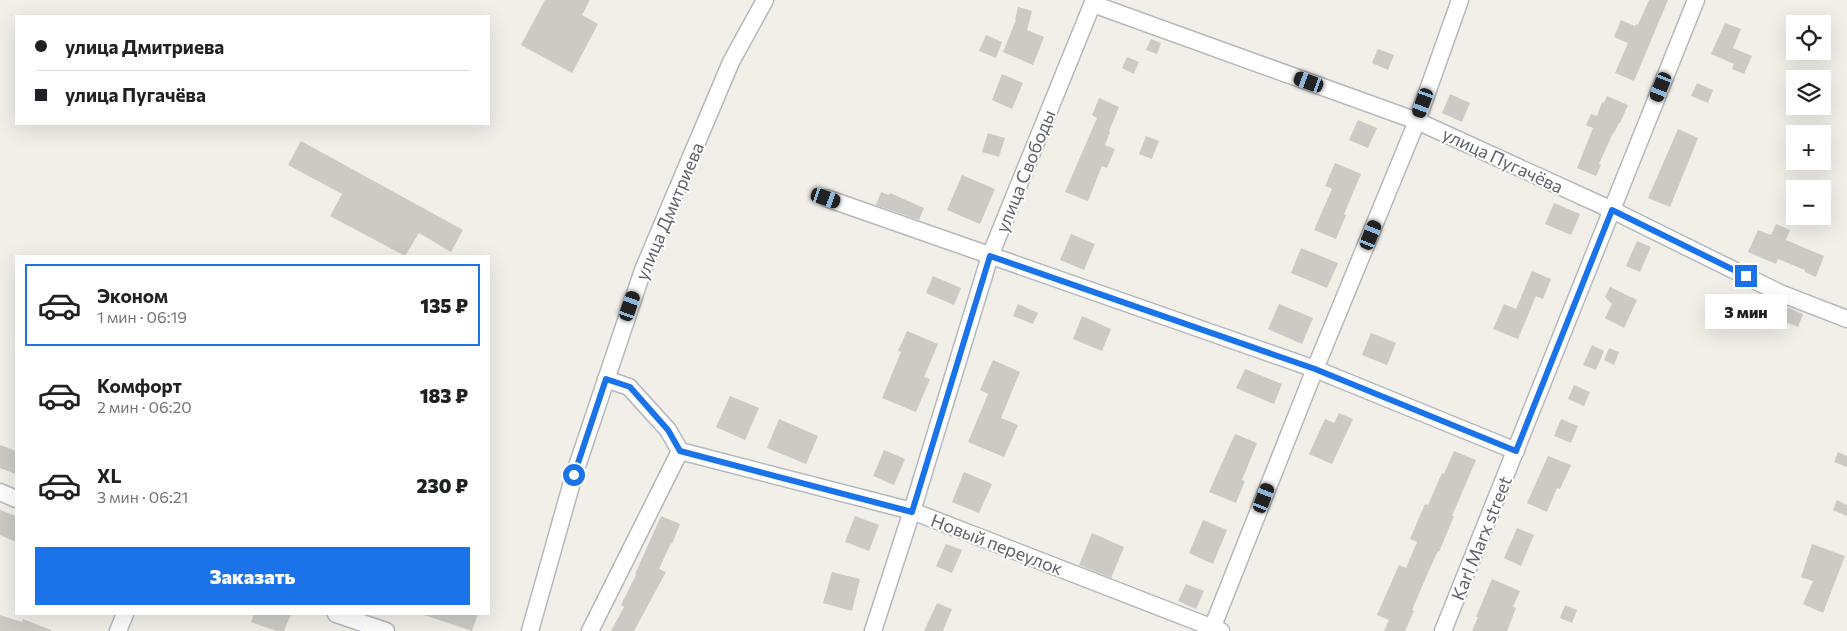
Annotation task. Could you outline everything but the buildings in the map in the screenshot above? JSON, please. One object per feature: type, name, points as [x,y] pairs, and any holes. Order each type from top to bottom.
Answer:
[{"type":"street","name":"улица Дмитриева","points":[[530,631],[574,475],[647,261],[731,62],[765,0]]},
{"type":"street","points":[[1215,630],[1315,369],[1417,120],[1460,0]]},
{"type":"street","name":"Karl Marx street","points":[[1443,631],[1696,0]]},
{"type":"street","name":"улица Пугачёва","points":[[1093,2],[1417,120],[1612,210],[1780,293],[1847,319]]},
{"type":"street","name":"улица Свободы","points":[[873,631],[912,512],[990,256],[1093,2]]},
{"type":"street","points":[[826,198],[1315,369],[1516,451]]},
{"type":"street","points":[[590,631],[680,451],[668,430],[630,387],[606,379]]},
{"type":"street","name":"Новый переулок","points":[[680,451],[912,512],[1215,630]]},
{"type":"street","points":[[0,492],[15,499]]},
{"type":"street","points":[[118,631],[125,615]]},
{"type":"street","points":[[339,615],[386,631]]},
{"type":"route","points":[[574,475],[606,379],[630,387],[668,430],[680,451],[912,512],[990,256],[1315,369],[1516,451],[1612,210],[1746,276]]}]
